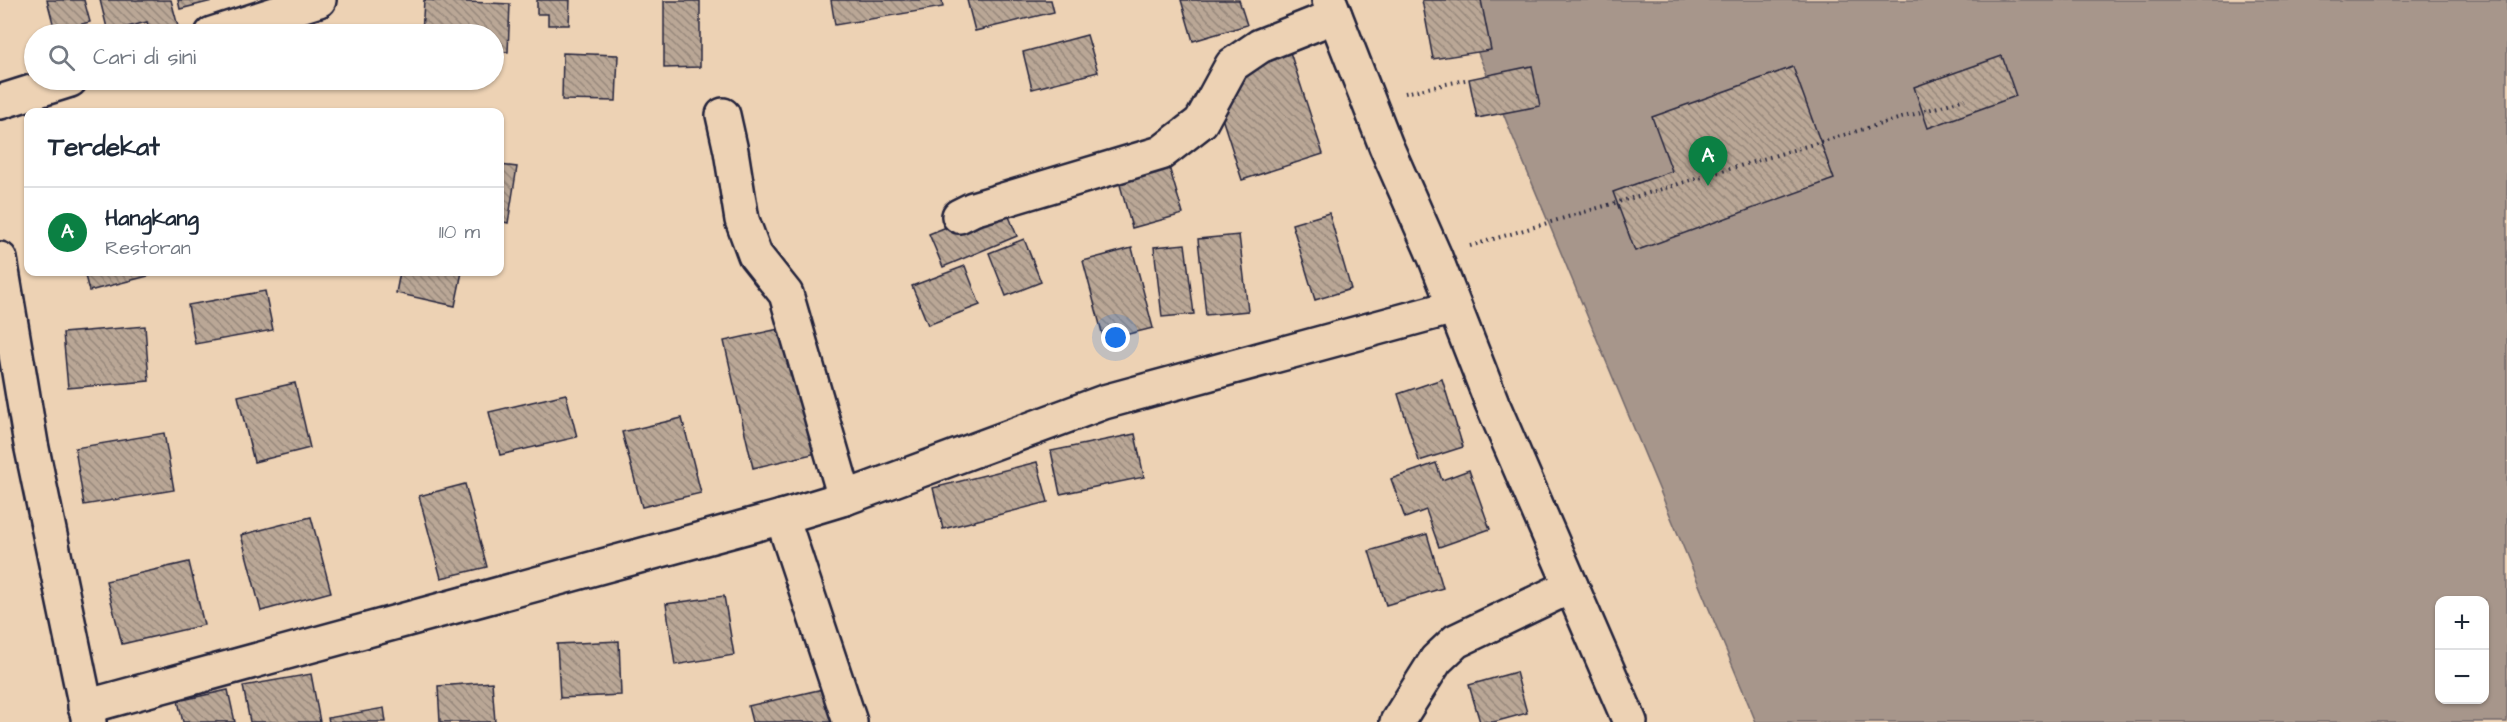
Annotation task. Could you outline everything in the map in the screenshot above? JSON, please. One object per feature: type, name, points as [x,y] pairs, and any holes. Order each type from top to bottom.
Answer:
[{"type":"street","points":[[244,24],[320,0]]},
{"type":"street","points":[[959,216],[973,209],[1161,153],[1201,122],[1232,65],[1260,46],[1332,8],[1368,101],[1435,257],[1492,404],[1630,722]]},
{"type":"street","points":[[0,102],[38,90]]},
{"type":"street","points":[[723,115],[742,220],[755,255],[786,294],[844,498]]},
{"type":"street","points":[[0,260],[32,444],[87,715],[844,498],[1104,402],[1454,308]]},
{"type":"street","points":[[782,517],[850,722]]},
{"type":"street","points":[[1397,722],[1436,660],[1456,641],[1571,586]]},
{"type":"path","points":[[1368,101],[1469,79]]},
{"type":"path","points":[[1435,257],[1965,99]]},
{"type":"shaded area","points":[[1456,0],[2507,0],[2507,722],[1756,722]]},
{"type":"building","points":[[47,0],[84,0],[90,22],[53,24]]},
{"type":"building","points":[[100,0],[171,0],[177,24],[148,24],[147,22],[106,24]]},
{"type":"building","points":[[178,0],[216,0],[180,9]]},
{"type":"building","points":[[424,0],[510,4],[508,52],[504,52],[504,24],[423,24]]},
{"type":"building","points":[[537,0],[570,0],[569,25],[548,25],[548,14],[537,14]]},
{"type":"building","points":[[831,0],[942,0],[943,7],[835,25]]},
{"type":"building","points":[[967,0],[1051,0],[1054,12],[975,31]]},
{"type":"building","points":[[1181,0],[1239,0],[1247,25],[1193,41]]},
{"type":"building","points":[[1422,0],[1481,0],[1491,50],[1433,59]]},
{"type":"building","points":[[664,1],[700,1],[700,67],[664,68]]},
{"type":"building","points":[[1087,35],[1098,72],[1032,89],[1023,52]]},
{"type":"building","points":[[1289,49],[1323,154],[1242,180],[1215,96],[1238,89],[1231,67]]},
{"type":"building","points":[[563,53],[618,55],[616,101],[562,100]]},
{"type":"building","points":[[2002,56],[2016,96],[1928,128],[1914,87]]},
{"type":"building","points":[[1532,66],[1540,106],[1477,118],[1469,79]]},
{"type":"building","points":[[1793,67],[1834,179],[1635,251],[1613,192],[1672,171],[1652,117]]},
{"type":"building","points":[[1167,160],[1183,214],[1132,228],[1117,174]]},
{"type":"building","points":[[504,165],[517,167],[508,223],[504,222]]},
{"type":"building","points":[[1004,204],[1017,236],[943,267],[929,234]]},
{"type":"building","points":[[1329,213],[1351,289],[1315,300],[1292,224]]},
{"type":"building","points":[[1239,235],[1248,311],[1206,315],[1198,239]]},
{"type":"building","points":[[1024,239],[1041,282],[1006,296],[989,253]]},
{"type":"building","points":[[1185,244],[1194,314],[1162,317],[1154,247]]},
{"type":"building","points":[[1132,248],[1153,328],[1104,340],[1083,261]]},
{"type":"building","points":[[965,266],[980,305],[928,325],[912,286]]},
{"type":"building","points":[[85,276],[148,276],[89,291]]},
{"type":"building","points":[[399,276],[461,276],[455,306],[396,293]]},
{"type":"building","points":[[265,291],[273,330],[195,344],[188,305]]},
{"type":"building","points":[[145,326],[149,381],[68,388],[63,333]]},
{"type":"building","points":[[788,327],[817,453],[753,468],[724,341]]},
{"type":"building","points":[[1442,379],[1463,447],[1419,461],[1398,394]]},
{"type":"building","points":[[295,383],[310,448],[254,462],[238,396]]},
{"type":"building","points":[[566,394],[577,437],[500,455],[489,412]]},
{"type":"building","points":[[682,418],[701,493],[642,507],[622,432]]},
{"type":"building","points":[[164,433],[174,490],[84,505],[75,448]]},
{"type":"building","points":[[1135,434],[1144,477],[1060,494],[1051,451]]},
{"type":"building","points":[[1037,462],[1048,502],[943,529],[933,488]]},
{"type":"building","points":[[1436,463],[1442,480],[1469,470],[1490,529],[1439,547],[1426,510],[1405,518],[1391,479]]},
{"type":"building","points":[[465,484],[487,567],[441,578],[419,496]]},
{"type":"building","points":[[311,517],[331,592],[261,611],[241,535]]},
{"type":"building","points":[[1427,534],[1443,588],[1386,605],[1369,551]]},
{"type":"building","points":[[189,562],[204,625],[122,644],[106,581]]},
{"type":"building","points":[[724,596],[734,655],[675,665],[666,604]]},
{"type":"building","points":[[619,641],[621,695],[560,698],[557,644]]},
{"type":"building","points":[[1516,672],[1527,713],[1494,722],[1480,722],[1469,685]]},
{"type":"building","points":[[311,674],[320,722],[250,722],[243,686]]},
{"type":"building","points":[[492,682],[495,722],[440,722],[438,686]]},
{"type":"building","points":[[823,689],[831,722],[752,722],[748,706]]},
{"type":"building","points":[[228,690],[235,722],[183,722],[178,701]]},
{"type":"building","points":[[384,708],[386,722],[329,722],[328,718]]},
{"type":"place","name":"Hangkang","points":[[1708,186]]}]
